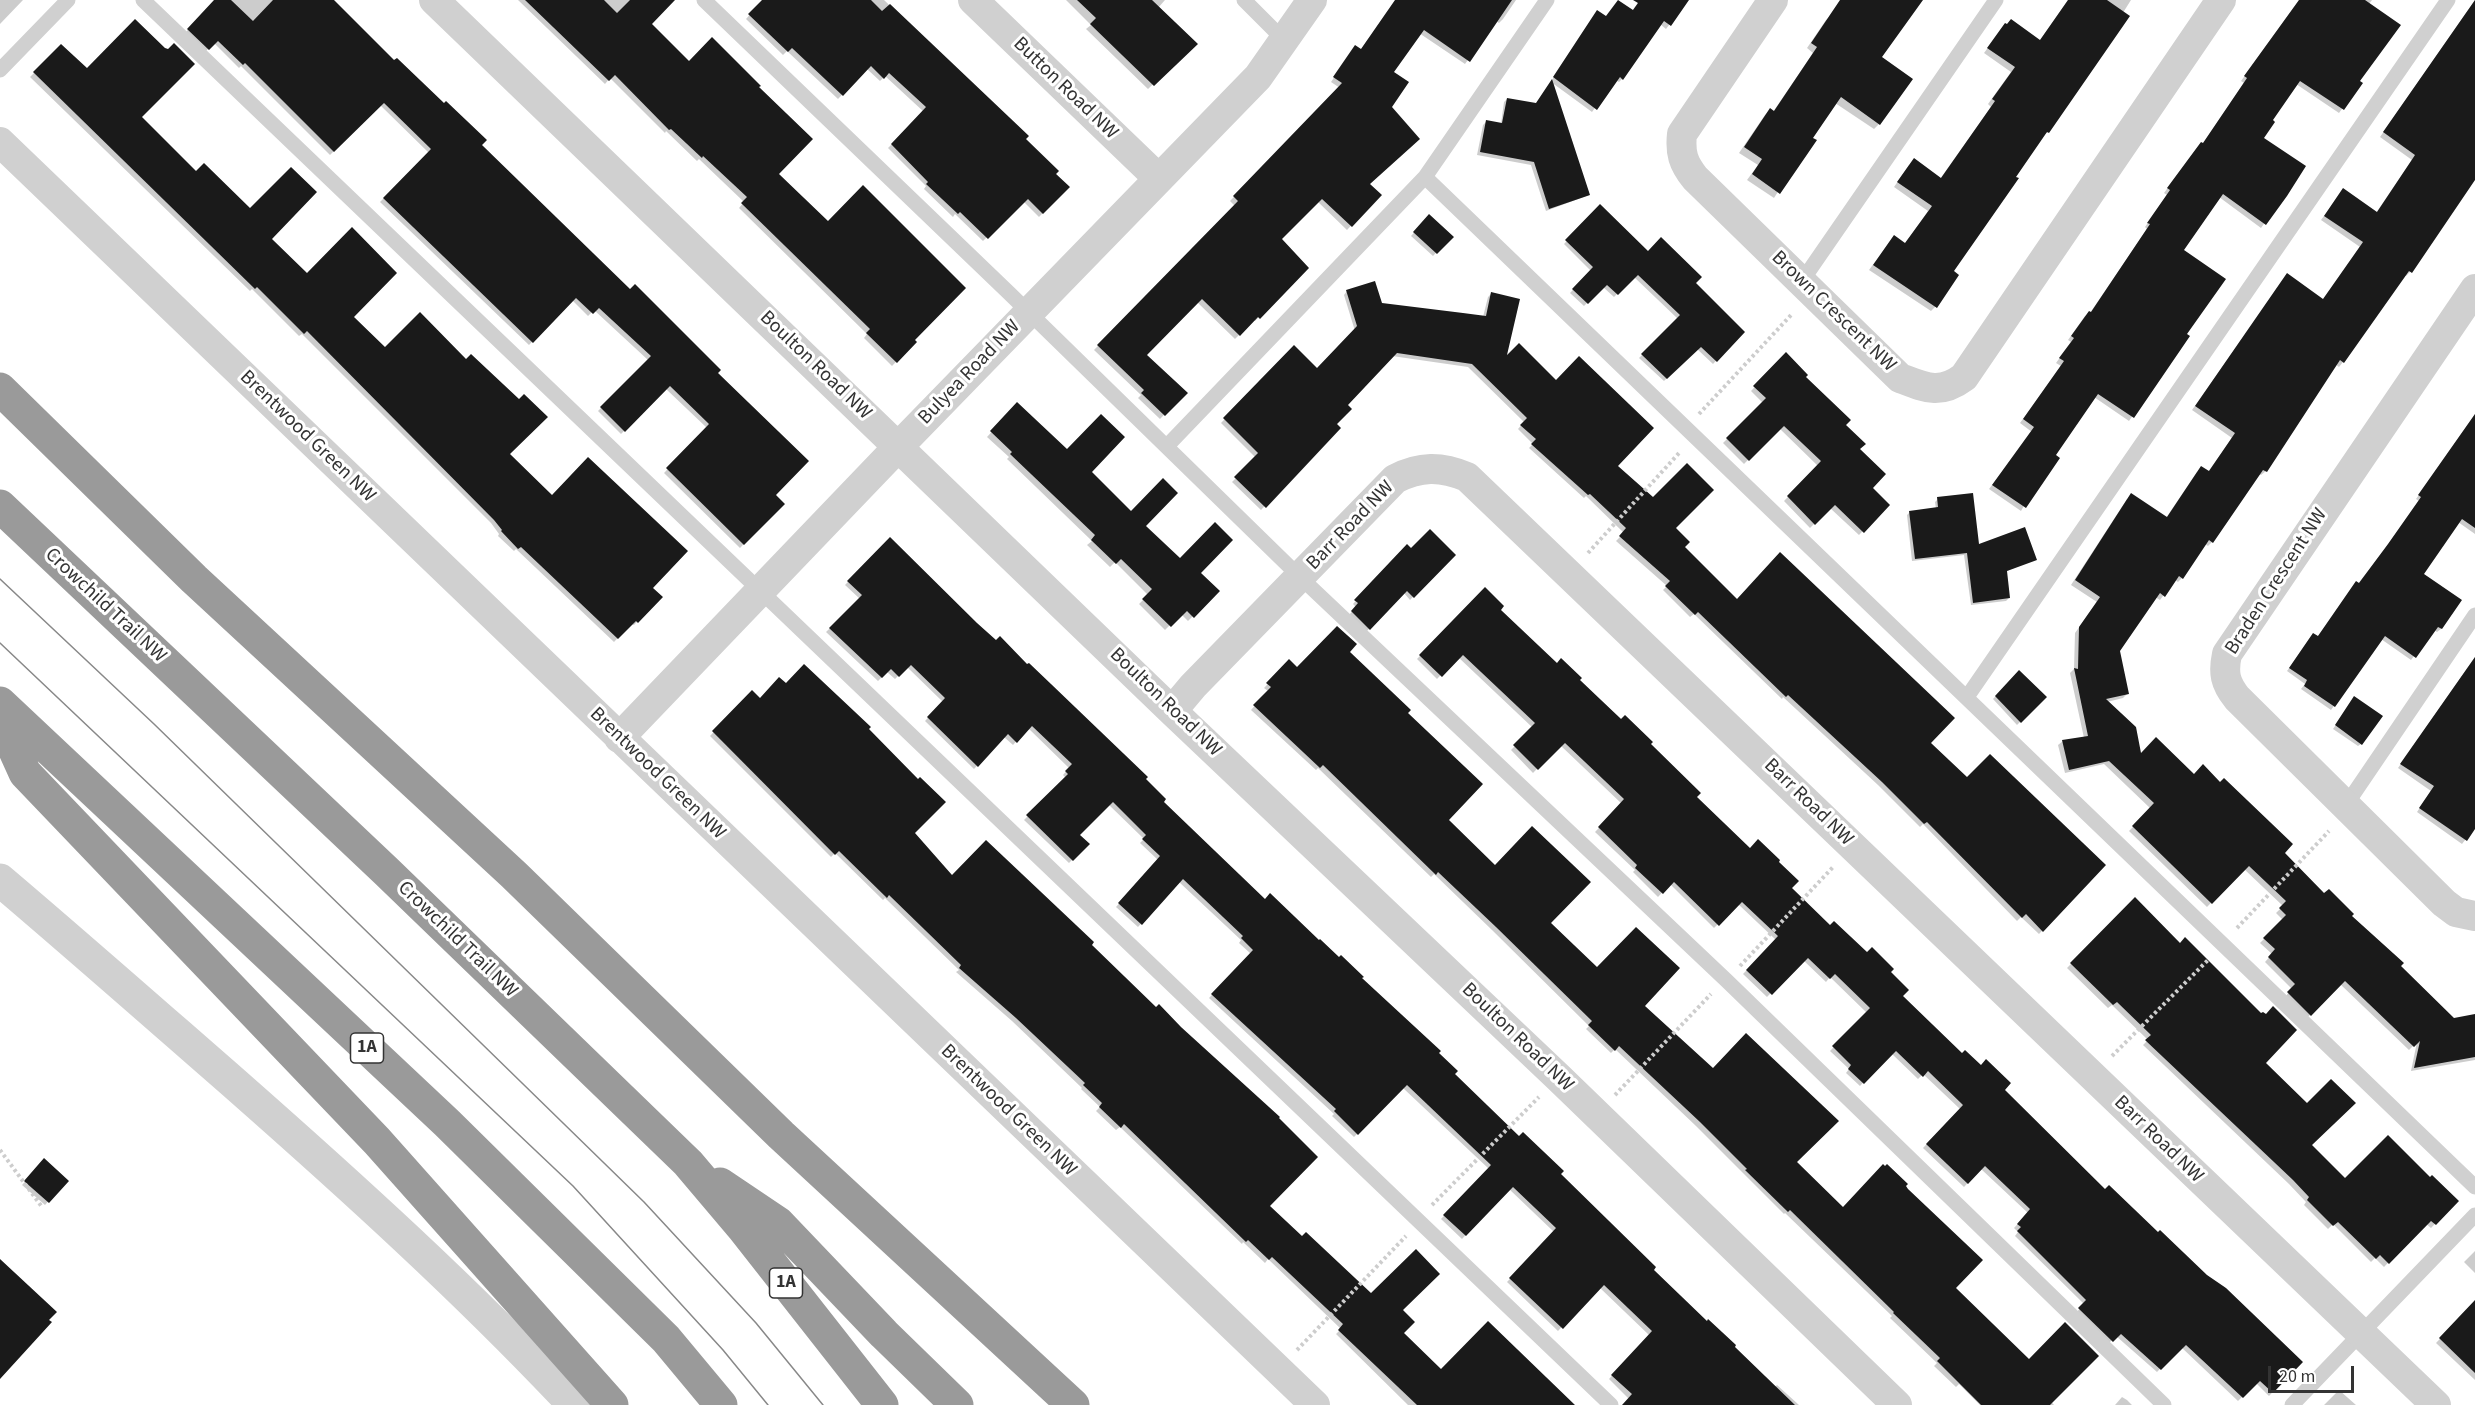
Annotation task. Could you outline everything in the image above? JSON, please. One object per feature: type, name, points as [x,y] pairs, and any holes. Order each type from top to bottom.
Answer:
[{"type":"highway","points":[[0,389],[194,579],[514,875],[781,1135],[1073,1405]]},
{"type":"highway","name":"Crowchild Trail NW","points":[[0,506],[387,872],[688,1163],[743,1228],[882,1405]]},
{"type":"highway","name":"1A","points":[[0,703],[447,1123],[666,1339],[721,1405]]},
{"type":"highway","points":[[0,718],[25,773],[377,1141],[612,1405]]},
{"type":"highway","points":[[688,1163],[778,1223],[884,1334],[957,1405]]},
{"type":"street","name":"Boulton Road NW","points":[[434,0],[1897,1405]]},
{"type":"street","name":"Button Road NW","points":[[973,0],[1158,178]]},
{"type":"street","name":"Bulyea Road NW","points":[[619,738],[1258,77],[1312,0]]},
{"type":"street","name":"Brown Crescent NW","points":[[1773,0],[1682,134],[1680,150],[1684,164],[1695,178],[1900,378],[1926,388],[1949,388],[1964,377],[2221,0]]},
{"type":"street","name":"Brentwood Green NW","points":[[0,142],[1315,1405]]},
{"type":"street","name":"Braden Crescent NW","points":[[2475,289],[2227,654],[2224,670],[2227,685],[2237,698],[2444,903],[2456,912],[2475,916]]},
{"type":"street","name":"Barr Road NW","points":[[1172,711],[1193,686],[1395,479],[1422,468],[1452,471],[1467,477],[2436,1405]]},
{"type":"street","points":[[0,880],[90,956],[365,1198],[504,1331],[574,1405]]},
{"type":"lane","points":[[0,70],[68,0]]},
{"type":"lane","points":[[143,0],[1611,1405]]},
{"type":"lane","points":[[704,0],[1029,312],[1300,577],[1726,980],[2164,1405]]},
{"type":"lane","points":[[1244,0],[1284,40]]},
{"type":"lane","points":[[1167,446],[1425,177],[1547,0]]},
{"type":"lane","points":[[1802,281],[1996,0]]},
{"type":"lane","points":[[1967,698],[2448,0]]},
{"type":"lane","points":[[1425,177],[2475,1187]]},
{"type":"lane","points":[[2346,805],[2475,615]]},
{"type":"lane","points":[[2292,1405],[2475,1215]]},
{"type":"path","points":[[0,1150],[42,1208]]},
{"type":"building","points":[[214,0],[231,0],[253,21],[273,0],[334,0],[394,60],[397,58],[487,140],[482,145],[630,289],[635,284],[721,370],[718,373],[809,461],[776,495],[785,504],[744,545],[666,468],[709,424],[670,386],[625,432],[600,407],[651,356],[599,308],[593,314],[576,298],[533,343],[383,198],[431,149],[384,103],[334,152],[245,63],[243,65],[218,41],[209,50],[187,29]]},
{"type":"building","points":[[525,0],[604,0],[617,13],[630,0],[675,0],[652,24],[689,61],[712,37],[813,139],[779,174],[828,221],[863,185],[966,288],[915,340],[917,342],[897,363],[866,333],[870,329],[741,203],[747,197],[703,156],[702,158],[671,129],[669,130],[615,75],[609,81]]},
{"type":"building","points":[[762,0],[871,0],[882,11],[890,4],[1029,136],[1026,139],[1059,171],[1056,174],[1070,187],[1043,214],[1028,199],[988,239],[926,184],[928,182],[891,144],[926,107],[889,73],[884,79],[871,66],[843,96],[792,48],[788,52],[748,14]]},
{"type":"building","points":[[1077,0],[1152,0],[1198,44],[1154,86],[1090,24],[1096,18]]},
{"type":"building","points":[[1395,0],[1512,0],[1470,62],[1424,30],[1394,72],[1409,82],[1392,107],[1420,139],[1370,184],[1382,195],[1352,227],[1322,199],[1282,239],[1309,268],[1260,319],[1258,317],[1240,336],[1202,299],[1147,355],[1188,393],[1165,416],[1141,393],[1144,390],[1097,345],[1238,201],[1233,196],[1342,83],[1333,77],[1355,45],[1361,49]]},
{"type":"building","points":[[1618,0],[1633,10],[1638,3],[1633,0],[1689,0],[1671,26],[1664,21],[1623,80],[1620,77],[1597,110],[1553,77],[1597,10],[1606,16]]},
{"type":"building","points":[[1840,0],[1923,0],[1882,57],[1913,79],[1880,125],[1841,97],[1813,138],[1817,140],[1780,194],[1752,174],[1762,159],[1744,147],[1770,108],[1774,111],[1817,47],[1811,43]]},
{"type":"building","points":[[2068,0],[2107,0],[2130,16],[2016,177],[2019,178],[1954,271],[1959,275],[1937,308],[1873,265],[1894,235],[1905,243],[1932,206],[1897,182],[1914,158],[1941,178],[1995,101],[1992,99],[2015,67],[1987,48],[2005,23],[2007,24],[2011,19],[2040,40]]},
{"type":"building","points":[[2299,0],[2365,0],[2401,25],[2360,81],[2363,83],[2344,110],[2300,81],[2273,120],[2275,122],[2264,138],[2306,166],[2287,196],[2266,225],[2223,194],[2184,250],[2226,279],[2187,334],[2190,336],[2134,418],[2098,394],[2056,455],[2060,458],[2026,508],[1992,485],[2034,427],[2023,419],[2064,361],[2059,358],[2074,338],[2071,336],[2089,311],[2091,312],[2150,224],[2147,223],[2170,190],[2167,188],[2201,142],[2203,143],[2247,78],[2244,76]]},
{"type":"building","points":[[2475,0],[2475,180],[2412,273],[2409,271],[2344,363],[2340,360],[2267,472],[2263,470],[2213,543],[2209,540],[2183,579],[2179,576],[2165,597],[2160,593],[2120,651],[2129,694],[2106,699],[2136,727],[2141,753],[2156,737],[2194,774],[2203,764],[2220,782],[2224,778],[2293,844],[2285,853],[2324,893],[2329,889],[2354,914],[2352,916],[2404,963],[2401,966],[2454,1018],[2475,1014],[2475,1057],[2414,1068],[2420,1041],[2414,1047],[2345,981],[2311,1016],[2287,992],[2295,984],[2268,957],[2275,949],[2263,938],[2286,915],[2279,908],[2286,901],[2249,866],[2212,904],[2132,826],[2154,803],[2109,761],[2069,770],[2062,740],[2088,736],[2074,668],[2078,669],[2079,627],[2100,597],[2075,580],[2131,493],[2167,517],[2201,466],[2209,471],[2235,433],[2195,406],[2287,273],[2323,299],[2363,242],[2324,216],[2343,188],[2377,212],[2415,155],[2383,132]]},
{"type":"building","points":[[135,19],[165,48],[168,49],[174,43],[195,64],[142,117],[196,171],[204,163],[250,208],[291,167],[317,192],[272,239],[307,273],[352,227],[397,273],[354,317],[385,347],[420,312],[466,359],[471,354],[519,399],[524,394],[548,417],[510,454],[552,495],[588,457],[688,551],[653,588],[663,597],[638,623],[636,621],[618,639],[521,547],[518,549],[494,520],[307,331],[304,334],[257,287],[255,289],[33,72],[61,44],[87,68]]},
{"type":"building","points":[[1552,79],[1590,195],[1549,209],[1534,162],[1480,152],[1486,120],[1502,123],[1507,98],[1536,103]]},
{"type":"building","points":[[1600,204],[1648,251],[1661,237],[1702,277],[1696,283],[1745,332],[1717,362],[1701,347],[1667,379],[1641,354],[1680,315],[1638,275],[1618,295],[1607,285],[1588,304],[1572,289],[1593,267],[1565,240]]},
{"type":"building","points":[[1429,214],[1454,237],[1437,254],[1413,232]]},
{"type":"building","points":[[1375,281],[1382,303],[1486,316],[1491,292],[1520,299],[1507,355],[1519,343],[1556,380],[1579,356],[1654,428],[1618,466],[1653,497],[1687,463],[1714,490],[1676,528],[1690,542],[1685,547],[1737,599],[1780,552],[1955,718],[1931,743],[1967,777],[1990,754],[2106,865],[2043,932],[2026,914],[2022,918],[1927,822],[1924,824],[1882,782],[1788,695],[1786,697],[1698,612],[1695,615],[1665,586],[1670,581],[1619,536],[1626,528],[1531,444],[1536,439],[1520,425],[1527,418],[1472,364],[1397,353],[1348,405],[1352,409],[1337,424],[1341,428],[1266,508],[1234,477],[1258,453],[1223,418],[1294,345],[1317,368],[1357,326],[1346,290]]},
{"type":"building","points":[[1786,352],[1808,375],[1806,377],[1851,420],[1846,425],[1866,444],[1860,449],[1886,474],[1873,488],[1890,505],[1864,533],[1835,505],[1815,525],[1787,496],[1821,461],[1784,426],[1749,461],[1726,438],[1766,398],[1753,386]]},
{"type":"building","points":[[1017,402],[1067,449],[1101,414],[1125,437],[1092,472],[1131,511],[1163,478],[1178,493],[1146,526],[1180,558],[1215,522],[1233,540],[1201,573],[1220,591],[1194,618],[1187,611],[1171,627],[1142,599],[1152,589],[1121,559],[1116,564],[1091,540],[1095,535],[1010,454],[1012,452],[990,431]]},
{"type":"building","points":[[2475,414],[2475,528],[2462,519],[2424,574],[2462,600],[2442,629],[2438,627],[2416,658],[2385,636],[2335,707],[2304,686],[2307,680],[2289,668],[2313,633],[2318,636],[2356,581],[2359,583],[2388,544],[2421,497],[2418,495]]},
{"type":"building","points":[[1973,493],[1979,544],[2025,527],[2037,560],[2007,571],[2010,598],[1973,603],[1967,553],[1915,559],[1909,511],[1938,507],[1937,497]]},
{"type":"building","points":[[1430,529],[1456,555],[1414,598],[1407,591],[1370,630],[1351,611],[1358,603],[1354,600],[1407,544],[1411,548]]},
{"type":"building","points":[[890,537],[977,623],[996,640],[1000,636],[1148,777],[1146,779],[1166,799],[1164,802],[1265,899],[1270,893],[1319,940],[1339,957],[1341,955],[1364,977],[1362,978],[1441,1051],[1439,1053],[1458,1071],[1455,1074],[1519,1136],[1523,1132],[1564,1171],[1561,1174],[1656,1267],[1654,1270],[1707,1321],[1708,1319],[1736,1345],[1735,1347],[1795,1405],[1622,1405],[1632,1394],[1611,1375],[1652,1331],[1604,1285],[1563,1329],[1509,1278],[1556,1228],[1513,1187],[1466,1236],[1443,1215],[1491,1165],[1407,1085],[1358,1135],[1334,1111],[1336,1109],[1211,994],[1253,950],[1241,938],[1243,936],[1183,879],[1142,925],[1118,903],[1160,856],[1142,839],[1146,835],[1113,802],[1080,835],[1090,844],[1073,861],[1026,815],[1068,774],[1065,771],[1072,764],[1032,726],[1017,743],[1008,734],[978,767],[927,717],[945,698],[911,665],[899,677],[891,669],[882,678],[829,628],[862,595],[847,581]]},
{"type":"building","points":[[1485,587],[1504,606],[1501,610],[1557,663],[1561,658],[1582,678],[1580,680],[1621,719],[1625,715],[1653,742],[1651,744],[1701,793],[1697,797],[1750,848],[1758,839],[1780,860],[1779,862],[1799,881],[1792,888],[1830,925],[1834,921],[1867,952],[1872,947],[1894,969],[1891,972],[1909,990],[1903,996],[1962,1053],[1965,1050],[1981,1065],[1986,1059],[2011,1083],[2005,1090],[2105,1189],[2109,1185],[2158,1232],[2160,1230],[2207,1275],[2226,1288],[2303,1362],[2273,1393],[2260,1381],[2243,1398],[2186,1345],[2161,1370],[2121,1334],[2113,1342],[2078,1308],[2086,1300],[2017,1231],[2021,1227],[2017,1224],[2030,1209],[1985,1166],[1968,1184],[1926,1144],[1963,1105],[1928,1071],[1923,1077],[1896,1051],[1864,1084],[1848,1069],[1851,1065],[1832,1046],[1870,1008],[1835,974],[1830,979],[1808,958],[1772,995],[1746,970],[1778,936],[1742,902],[1719,926],[1674,882],[1663,894],[1635,868],[1637,865],[1598,827],[1624,799],[1565,743],[1538,770],[1513,745],[1535,723],[1463,655],[1442,677],[1419,655]]},
{"type":"building","points":[[1337,626],[1357,644],[1350,652],[1411,710],[1408,713],[1483,784],[1449,820],[1495,865],[1532,826],[1591,882],[1551,923],[1597,967],[1636,927],[1680,968],[1645,1006],[1713,1068],[1746,1033],[1839,1121],[1797,1162],[1843,1207],[1883,1164],[1885,1166],[1887,1164],[1908,1184],[1906,1186],[1908,1189],[1983,1260],[1956,1288],[2029,1359],[2065,1322],[2099,1356],[2050,1405],[1981,1405],[1937,1361],[1940,1358],[1790,1210],[1788,1212],[1745,1170],[1747,1169],[1700,1122],[1619,1046],[1615,1051],[1588,1025],[1592,1021],[1496,927],[1438,872],[1436,875],[1323,765],[1320,768],[1253,705],[1271,687],[1266,683],[1289,659],[1297,667]]},
{"type":"building","points":[[2475,657],[2475,829],[2467,841],[2419,808],[2434,786],[2400,764]]},
{"type":"building","points":[[804,664],[871,727],[869,729],[918,779],[920,777],[946,802],[915,833],[952,875],[986,840],[1094,942],[1092,945],[1156,1007],[1159,1004],[1280,1117],[1318,1157],[1270,1206],[1302,1236],[1306,1232],[1371,1293],[1416,1249],[1440,1274],[1403,1310],[1415,1322],[1404,1333],[1441,1369],[1488,1321],[1575,1405],[1417,1405],[1338,1330],[1343,1324],[1272,1257],[1269,1260],[1248,1240],[1246,1242],[1124,1124],[1121,1128],[1099,1107],[1102,1103],[1083,1085],[1085,1083],[959,968],[961,965],[889,895],[887,898],[839,851],[835,855],[712,731],[752,690],[760,698],[779,677],[786,683]]},
{"type":"building","points":[[2019,670],[2047,697],[2021,723],[1995,696]]},
{"type":"building","points":[[2354,696],[2383,716],[2362,745],[2335,725]]},
{"type":"building","points":[[2135,897],[2180,943],[2185,937],[2261,1013],[2266,1014],[2273,1006],[2297,1030],[2266,1063],[2307,1103],[2331,1079],[2356,1103],[2312,1145],[2345,1178],[2388,1135],[2430,1177],[2432,1175],[2459,1201],[2436,1225],[2431,1221],[2389,1264],[2380,1255],[2376,1259],[2338,1222],[2333,1226],[2307,1200],[2309,1197],[2293,1180],[2145,1040],[2151,1035],[2117,1002],[2113,1005],[2070,963]]},
{"type":"building","points":[[44,1158],[69,1181],[49,1203],[24,1181]]},
{"type":"building","points":[[0,1259],[57,1312],[49,1320],[52,1322],[0,1379]]},
{"type":"building","points":[[2475,1300],[2475,1373],[2439,1338]]},
{"type":"tram line","points":[[0,579],[154,724],[644,1202],[756,1323],[823,1405]]},
{"type":"tram line","points":[[0,643],[573,1186],[723,1350],[768,1405]]}]
